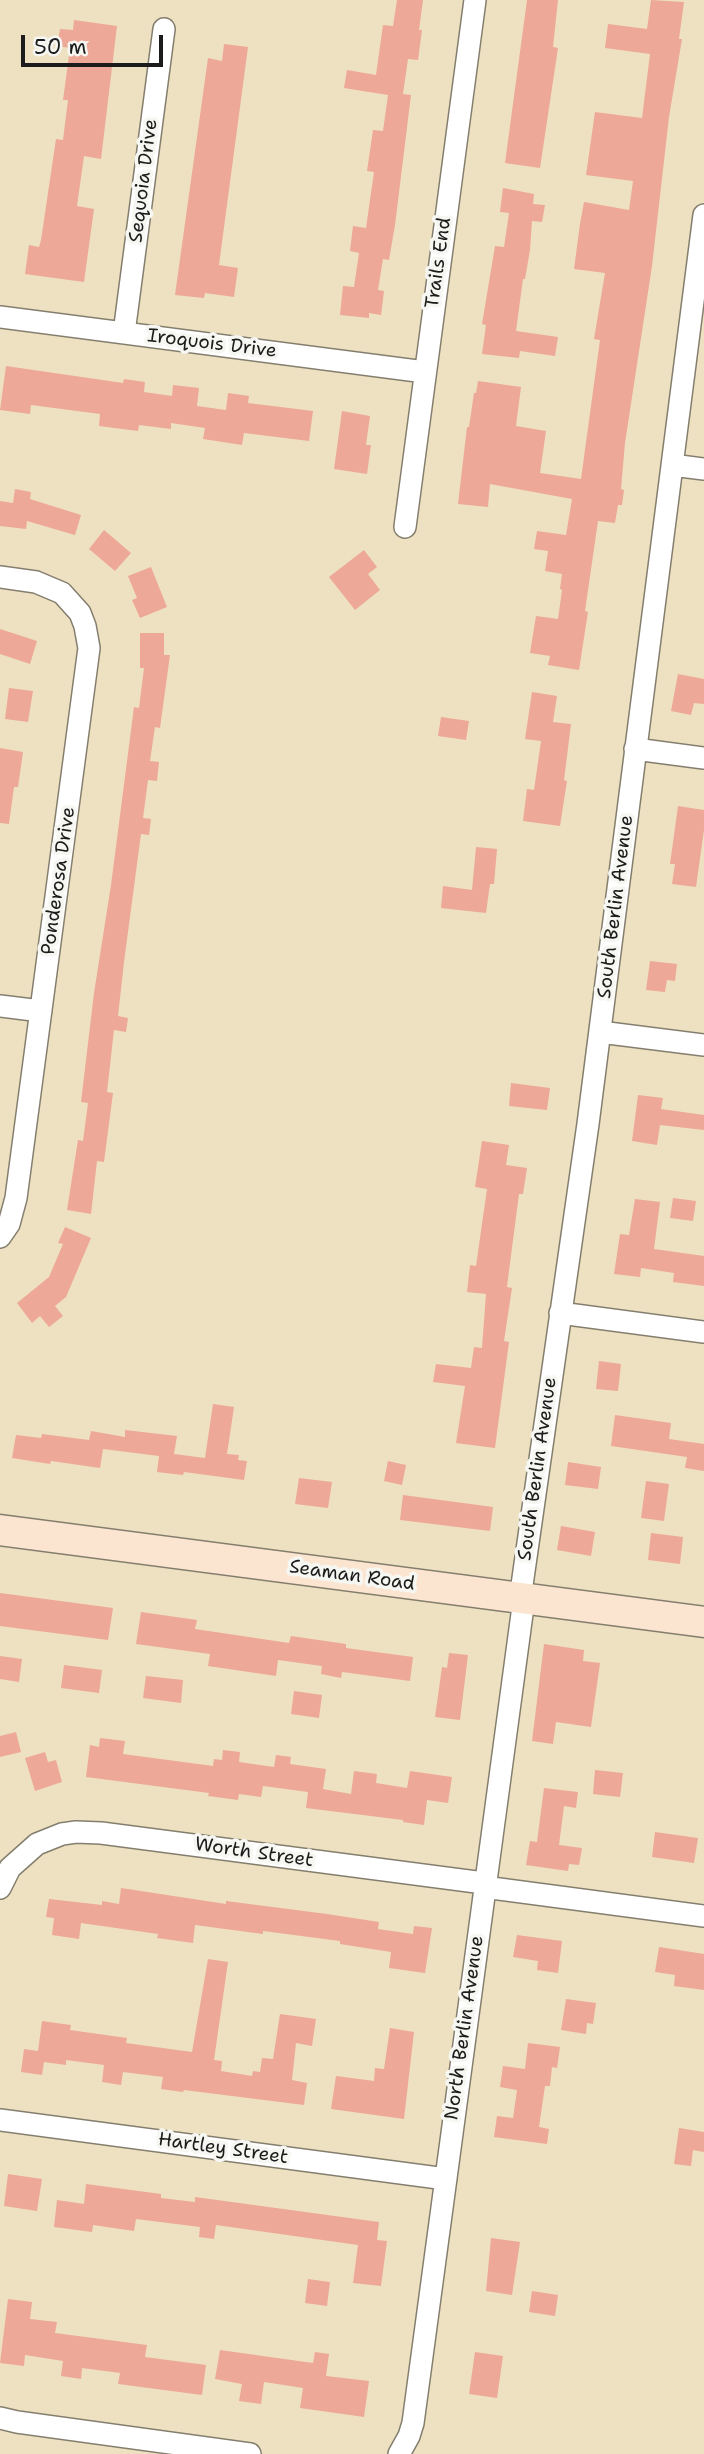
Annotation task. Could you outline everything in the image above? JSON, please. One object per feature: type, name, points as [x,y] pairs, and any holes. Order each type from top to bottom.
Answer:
[{"type":"street","name":"Trails End","points":[[405,527],[475,0]]},
{"type":"street","name":"Sequoia Drive","points":[[124,333],[164,29]]},
{"type":"street","name":"South Berlin Avenue","points":[[522,1599],[600,1032],[704,215]]},
{"type":"street","name":"Iroquois Drive","points":[[0,317],[425,372]]},
{"type":"street","points":[[672,465],[704,469]]},
{"type":"street","name":"Ponderosa Drive","points":[[0,577],[36,582],[62,593],[80,613],[88,639],[89,654],[14,1211],[0,1237]]},
{"type":"street","points":[[635,749],[704,758]]},
{"type":"street","points":[[0,1006],[41,1011]]},
{"type":"street","points":[[600,1032],[704,1045]]},
{"type":"street","points":[[560,1313],[704,1332]]},
{"type":"street","name":"Seaman Road","points":[[0,1530],[704,1622]]},
{"type":"street","name":"North Berlin Avenue","points":[[399,2454],[413,2423],[522,1599]]},
{"type":"street","name":"Worth Street","points":[[0,1888],[10,1868],[37,1844],[62,1834],[89,1832],[704,1916]]},
{"type":"street","name":"Hartley Street","points":[[0,2120],[446,2179]]},
{"type":"street","points":[[0,2418],[250,2454]]},
{"type":"building","points":[[397,0],[423,0],[419,30],[422,30],[418,60],[408,59],[403,94],[411,95],[395,225],[389,260],[383,259],[378,290],[384,291],[381,315],[369,313],[369,318],[340,315],[343,286],[354,287],[359,253],[350,251],[353,226],[366,228],[374,172],[367,171],[373,130],[383,131],[388,95],[344,88],[347,70],[376,75],[383,25],[393,26]]},
{"type":"building","points":[[527,0],[558,0],[553,47],[558,48],[540,168],[505,163]]},
{"type":"building","points":[[651,0],[684,2],[679,39],[682,39],[625,443],[622,505],[618,505],[615,523],[598,521],[579,670],[548,665],[550,656],[530,653],[536,616],[558,619],[562,590],[562,574],[545,571],[548,551],[534,549],[537,531],[566,535],[572,499],[490,484],[488,507],[458,504],[467,427],[478,381],[521,387],[516,426],[546,431],[540,473],[581,479],[600,340],[594,339],[605,273],[574,269],[580,224],[584,202],[629,210],[633,181],[586,175],[595,112],[642,118],[650,54],[605,48],[608,24],[647,29]]},
{"type":"building","points":[[74,20],[117,26],[101,159],[84,156],[77,206],[94,209],[84,282],[25,274],[29,245],[39,247],[41,240],[56,139],[63,140],[68,100],[63,100],[70,48],[57,46],[60,29],[73,30]]},
{"type":"building","points":[[224,44],[248,47],[219,265],[238,268],[234,297],[205,293],[204,298],[175,295],[208,58],[222,61]]},
{"type":"building","points":[[503,188],[534,194],[533,204],[545,205],[542,222],[532,221],[530,250],[516,331],[558,337],[555,356],[520,351],[519,358],[482,354],[486,325],[482,324],[495,246],[504,247],[509,213],[500,212]]},
{"type":"building","points":[[6,366],[123,383],[124,379],[145,382],[144,392],[172,396],[173,385],[199,388],[197,406],[226,410],[228,393],[249,396],[248,403],[313,411],[309,441],[244,433],[242,445],[203,439],[205,428],[171,423],[171,429],[139,425],[138,431],[99,426],[100,414],[31,405],[30,414],[0,410]]},
{"type":"building","points":[[342,411],[370,416],[366,445],[371,445],[367,474],[334,469]]},
{"type":"building","points":[[15,489],[31,492],[30,499],[81,515],[75,535],[27,521],[26,529],[0,526],[0,501],[13,503]]},
{"type":"building","points":[[104,530],[131,553],[115,571],[89,549]]},
{"type":"building","points":[[364,550],[377,567],[368,574],[380,590],[355,610],[329,577]]},
{"type":"building","points":[[151,567],[167,607],[140,618],[132,600],[137,598],[128,576]]},
{"type":"building","points":[[0,629],[37,641],[30,664],[0,654]]},
{"type":"building","points":[[140,633],[164,633],[164,655],[170,655],[160,728],[155,727],[150,761],[159,762],[157,781],[148,780],[143,818],[151,819],[149,835],[141,834],[124,962],[118,1016],[128,1018],[126,1032],[114,1030],[107,1092],[113,1093],[104,1162],[97,1161],[91,1214],[67,1210],[78,1140],[83,1141],[88,1103],[81,1102],[94,993],[134,707],[139,708],[144,668],[140,668]]},
{"type":"building","points":[[678,674],[704,679],[704,704],[694,703],[691,715],[671,711]]},
{"type":"building","points":[[9,688],[33,691],[28,722],[5,719]]},
{"type":"building","points":[[532,692],[557,696],[553,722],[571,724],[564,780],[567,781],[560,826],[523,821],[527,789],[534,790],[541,741],[525,739]]},
{"type":"building","points":[[441,717],[469,721],[466,740],[438,736]]},
{"type":"building","points":[[0,748],[23,752],[18,787],[14,787],[9,824],[0,823]]},
{"type":"building","points":[[678,806],[704,810],[696,887],[672,884],[675,864],[670,864]]},
{"type":"building","points":[[476,847],[497,849],[494,884],[490,884],[486,913],[441,908],[443,886],[472,890]]},
{"type":"building","points":[[650,961],[677,964],[675,981],[667,980],[665,992],[646,990]]},
{"type":"building","points":[[511,1083],[550,1088],[547,1110],[509,1106]]},
{"type":"building","points":[[638,1095],[663,1098],[661,1109],[704,1115],[704,1130],[660,1125],[657,1145],[632,1141]]},
{"type":"building","points":[[482,1141],[509,1145],[506,1165],[527,1168],[523,1194],[519,1194],[507,1287],[512,1288],[504,1341],[509,1342],[495,1448],[456,1443],[465,1386],[433,1382],[436,1364],[471,1368],[474,1347],[482,1348],[486,1294],[467,1292],[470,1265],[476,1266],[487,1189],[475,1187]]},
{"type":"building","points":[[673,1198],[696,1201],[693,1221],[670,1218]]},
{"type":"building","points":[[635,1199],[660,1202],[654,1249],[704,1256],[704,1286],[673,1282],[674,1273],[641,1268],[640,1277],[614,1274],[620,1234],[629,1235]]},
{"type":"building","points":[[65,1227],[91,1238],[66,1297],[55,1306],[63,1316],[49,1327],[40,1316],[32,1323],[17,1303],[49,1277],[63,1244],[58,1243]]},
{"type":"building","points":[[599,1361],[621,1364],[618,1391],[596,1389]]},
{"type":"building","points":[[213,1404],[234,1407],[227,1454],[239,1455],[238,1460],[247,1461],[244,1480],[184,1472],[183,1475],[157,1472],[159,1456],[103,1449],[100,1468],[12,1458],[16,1435],[41,1438],[42,1434],[89,1440],[91,1431],[125,1437],[125,1430],[177,1436],[174,1454],[205,1458]]},
{"type":"building","points":[[615,1415],[671,1423],[669,1439],[704,1444],[704,1471],[685,1468],[687,1457],[611,1446]]},
{"type":"building","points":[[388,1461],[406,1465],[402,1485],[384,1481]]},
{"type":"building","points":[[568,1462],[601,1467],[598,1489],[565,1485]]},
{"type":"building","points":[[299,1478],[332,1482],[328,1508],[295,1504]]},
{"type":"building","points":[[646,1481],[669,1484],[664,1521],[641,1518]]},
{"type":"building","points":[[403,1495],[493,1507],[490,1531],[400,1520]]},
{"type":"building","points":[[561,1526],[595,1532],[591,1556],[557,1550]]},
{"type":"building","points":[[651,1533],[683,1537],[680,1564],[648,1560]]},
{"type":"building","points":[[0,1593],[113,1608],[108,1640],[0,1626]]},
{"type":"building","points":[[141,1612],[197,1620],[195,1629],[289,1643],[291,1636],[346,1644],[346,1648],[413,1657],[410,1681],[342,1672],[341,1678],[321,1674],[322,1666],[278,1660],[276,1676],[208,1666],[210,1654],[136,1644]]},
{"type":"building","points":[[544,1644],[584,1650],[583,1661],[600,1663],[591,1727],[556,1722],[553,1744],[532,1741]]},
{"type":"building","points":[[449,1653],[468,1655],[460,1720],[435,1717],[442,1667],[447,1668]]},
{"type":"building","points":[[0,1656],[22,1659],[19,1682],[0,1679]]},
{"type":"building","points":[[64,1665],[102,1670],[99,1693],[61,1688]]},
{"type":"building","points":[[146,1676],[183,1680],[181,1703],[143,1698]]},
{"type":"building","points":[[294,1691],[322,1695],[319,1718],[291,1714]]},
{"type":"building","points":[[16,1732],[21,1752],[0,1757],[0,1736]]},
{"type":"building","points":[[100,1738],[125,1741],[123,1754],[213,1766],[214,1759],[222,1760],[223,1750],[240,1752],[239,1762],[274,1767],[276,1755],[291,1757],[290,1764],[326,1769],[323,1789],[351,1794],[354,1771],[377,1774],[376,1783],[407,1788],[410,1771],[452,1777],[448,1803],[427,1800],[424,1825],[306,1808],[308,1792],[263,1786],[261,1797],[239,1794],[238,1800],[208,1796],[209,1793],[86,1777],[90,1745],[99,1747]]},
{"type":"building","points":[[45,1752],[48,1762],[56,1760],[62,1782],[35,1791],[25,1758]]},
{"type":"building","points":[[595,1770],[623,1773],[620,1797],[593,1794]]},
{"type":"building","points":[[544,1788],[578,1792],[576,1808],[564,1806],[559,1845],[582,1848],[579,1865],[569,1864],[568,1871],[526,1865],[530,1841],[537,1842]]},
{"type":"building","points":[[655,1832],[698,1838],[694,1863],[652,1857]]},
{"type":"building","points":[[121,1888],[226,1904],[226,1901],[379,1922],[378,1929],[413,1934],[414,1926],[432,1928],[425,1973],[389,1968],[391,1952],[340,1944],[340,1941],[263,1931],[263,1934],[195,1925],[193,1943],[157,1938],[158,1934],[81,1923],[79,1939],[52,1935],[54,1918],[46,1917],[49,1899],[102,1905],[102,1901],[119,1904]]},
{"type":"building","points":[[517,1935],[562,1941],[558,1973],[537,1970],[538,1961],[513,1957]]},
{"type":"building","points":[[659,1947],[704,1954],[704,1990],[674,1986],[675,1975],[655,1972]]},
{"type":"building","points":[[208,1959],[228,1962],[214,2060],[222,2061],[221,2071],[252,2076],[253,2071],[260,2072],[262,2058],[273,2059],[280,2014],[316,2019],[312,2046],[296,2043],[292,2080],[307,2083],[304,2105],[161,2089],[163,2077],[123,2072],[121,2085],[102,2082],[104,2065],[66,2060],[66,2065],[44,2062],[42,2075],[21,2072],[24,2049],[38,2051],[42,2021],[71,2025],[70,2030],[127,2038],[126,2043],[192,2052]]},
{"type":"building","points":[[566,1999],[596,2003],[593,2024],[587,2023],[586,2034],[561,2030]]},
{"type":"building","points":[[390,2028],[414,2032],[404,2119],[331,2109],[336,2076],[374,2081],[375,2068],[384,2069]]},
{"type":"building","points":[[528,2043],[560,2047],[557,2068],[552,2067],[550,2086],[545,2086],[539,2127],[549,2129],[547,2144],[494,2137],[497,2116],[513,2118],[517,2090],[500,2087],[503,2066],[525,2069]]},
{"type":"building","points":[[679,2128],[704,2132],[704,2152],[693,2150],[691,2166],[674,2164]]},
{"type":"building","points":[[8,2174],[42,2179],[37,2211],[4,2206]]},
{"type":"building","points":[[86,2184],[161,2194],[161,2198],[195,2202],[195,2197],[379,2222],[377,2240],[387,2241],[381,2286],[353,2283],[358,2245],[216,2225],[214,2239],[199,2237],[200,2227],[136,2219],[134,2231],[93,2225],[92,2232],[54,2227],[57,2200],[84,2204]]},
{"type":"building","points":[[491,2238],[520,2242],[512,2295],[486,2291]]},
{"type":"building","points":[[308,2279],[330,2282],[327,2306],[305,2303]]},
{"type":"building","points":[[532,2291],[558,2295],[555,2316],[529,2312]]},
{"type":"building","points":[[8,2299],[32,2302],[30,2319],[57,2322],[55,2333],[147,2345],[145,2357],[206,2365],[202,2395],[118,2384],[120,2373],[82,2368],[81,2379],[61,2376],[63,2361],[25,2355],[24,2366],[0,2363]]},
{"type":"building","points":[[220,2350],[313,2363],[315,2352],[329,2354],[326,2376],[369,2381],[364,2417],[300,2408],[303,2388],[264,2382],[261,2404],[239,2401],[242,2384],[215,2379]]},
{"type":"building","points":[[475,2352],[503,2356],[497,2398],[469,2394]]}]
